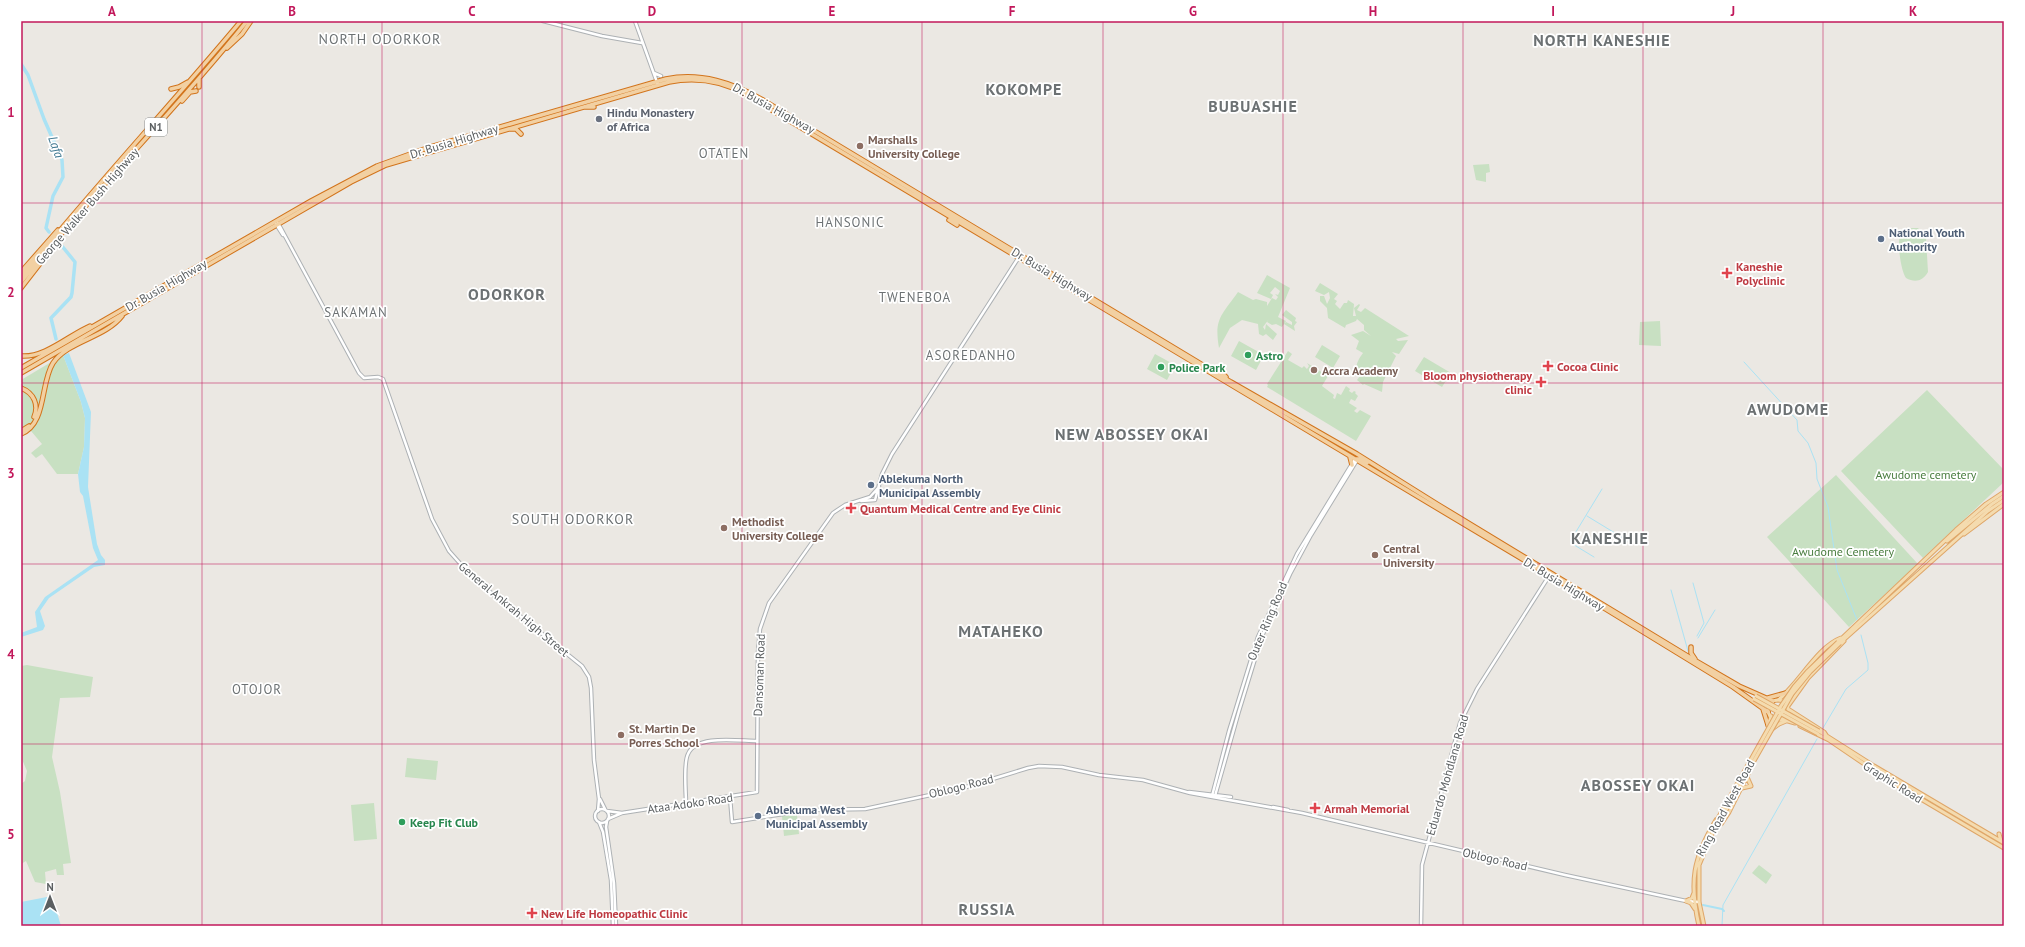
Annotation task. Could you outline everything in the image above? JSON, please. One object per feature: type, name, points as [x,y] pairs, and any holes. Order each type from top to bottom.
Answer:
[{"type":"highway","name":"George Walker Bush Highway","points":[[21,278],[77,210],[209,60],[241,21]]},
{"type":"highway","name":"George Walker Bush Highway","points":[[21,282],[61,234],[199,79],[248,21]]},
{"type":"highway","points":[[223,51],[236,41],[251,21]]},
{"type":"highway","points":[[177,96],[171,89],[183,86],[209,60]]},
{"type":"highway","name":"Dr. Busia Highway","points":[[21,373],[348,181],[388,161],[677,77],[700,77],[729,81],[749,92],[937,210],[1231,382],[1275,410]]},
{"type":"highway","points":[[199,79],[199,87]]},
{"type":"highway","name":"Dr. Busia Highway","points":[[22,368],[100,322],[277,223],[351,182],[386,165],[507,128],[586,107],[621,96],[627,91],[657,83],[681,80],[710,81],[740,91],[829,142]]},
{"type":"highway","points":[[175,106],[190,92],[196,90]]},
{"type":"highway","points":[[765,106],[766,111]]},
{"type":"highway","points":[[586,107],[594,107]]},
{"type":"highway","points":[[507,128],[516,129],[521,134]]},
{"type":"highway","name":"Dr. Busia Highway","points":[[868,166],[979,227],[1013,248],[1019,257],[1047,277],[1086,301],[1289,418],[1357,454],[1358,459],[1362,463],[1664,645],[1683,654],[1687,659],[1738,687],[1773,701]]},
{"type":"highway","points":[[901,188],[930,203],[934,202]]},
{"type":"highway","name":"N1","points":[[21,272],[49,239],[77,210]]},
{"type":"highway","points":[[937,210],[956,226]]},
{"type":"highway","points":[[21,288],[61,234]]},
{"type":"highway","points":[[21,433],[26,432],[34,424],[47,377],[56,359],[64,352],[108,329],[123,314]]},
{"type":"highway","points":[[21,356],[34,354],[48,348],[85,328],[100,322]]},
{"type":"highway","points":[[1221,372],[1231,382]]},
{"type":"highway","points":[[21,388],[31,394],[36,405],[34,419],[29,427],[21,433]]},
{"type":"highway","name":"Dr. Busia Highway","points":[[1289,418],[1313,437],[1384,471],[1699,662],[1738,687],[1768,712]]},
{"type":"highway","points":[[1333,447],[1352,455],[1357,454]]},
{"type":"highway","points":[[1348,455],[1352,459],[1353,465],[1362,463]]},
{"type":"highway","points":[[1691,647],[1691,653],[1699,662]]},
{"type":"highway","points":[[1765,698],[1786,693]]},
{"type":"highway","points":[[1762,707],[1768,725]]},
{"type":"main road","points":[[542,21],[602,36],[642,43]]},
{"type":"main road","points":[[635,21],[657,83]]},
{"type":"main road","points":[[653,73],[661,76]]},
{"type":"main road","name":"General Ankrah High Street","points":[[277,223],[359,372],[364,378],[378,377],[383,380],[430,515],[449,551],[474,579],[587,672],[591,688],[594,760],[599,799],[598,810],[595,817],[599,822]]},
{"type":"main road","points":[[876,496],[878,487],[892,454],[1019,257]]},
{"type":"main road","name":"Outer Ring Road","points":[[1214,795],[1262,636],[1290,574],[1311,535],[1358,459]]},
{"type":"main road","points":[[871,497],[878,487]]},
{"type":"main road","points":[[1788,708],[1784,701],[1773,701],[1769,705],[1768,712],[1771,716],[1780,720],[1786,715],[1788,708],[1808,678],[1839,649],[1844,639],[1986,504],[2004,492]]},
{"type":"main road","name":"Dansoman Road","points":[[871,497],[875,501],[876,496]]},
{"type":"main road","name":"Dansoman Road","points":[[757,792],[758,640],[765,610],[774,595],[833,513],[841,507],[876,496]]},
{"type":"main road","points":[[1944,543],[2004,496]]},
{"type":"main road","points":[[1854,629],[1988,511],[2004,500]]},
{"type":"main road","points":[[1959,537],[1972,530],[2004,504]]},
{"type":"main road","name":"Eduardo Mohdlana Road","points":[[1421,926],[1421,875],[1427,842],[1464,714],[1477,689],[1549,576]]},
{"type":"main road","points":[[1778,700],[1817,658],[1837,640],[1844,639]]},
{"type":"main road","name":"Ring Road West Road","points":[[1699,926],[1696,911],[1698,867],[1715,825],[1755,760],[1782,706],[1807,676],[1839,642],[1844,639]]},
{"type":"main road","points":[[1738,687],[1819,733]]},
{"type":"main road","points":[[1738,687],[1754,699],[1825,736]]},
{"type":"main road","name":"Graphic Road","points":[[1788,708],[1818,728],[1825,736],[1885,778],[2004,848]]},
{"type":"main road","name":"Ring Road West Road","points":[[1704,926],[1694,892],[1696,860],[1754,754],[1771,716]]},
{"type":"main road","name":"Ring Road West Road","points":[[1715,825],[1720,824],[1742,788],[1747,775],[1772,729],[1780,720]]},
{"type":"main road","name":"Graphic Road","points":[[1780,720],[1789,721],[1819,737],[1825,736],[2002,842]]},
{"type":"main road","points":[[1772,729],[1779,724],[1789,721]]},
{"type":"main road","points":[[686,803],[686,758],[695,745],[706,741],[757,741]]},
{"type":"main road","name":"Oblogo Road","points":[[730,797],[732,822],[809,810],[865,809],[963,788],[1020,770],[1039,766],[1062,766],[1099,775],[1143,780],[1189,792],[1214,795],[1291,811],[1584,880],[1697,902]]},
{"type":"main road","points":[[1742,788],[1751,786],[1747,775]]},
{"type":"main road","name":"Ataa Adoko Road","points":[[599,822],[608,820],[622,813],[757,792]]},
{"type":"main road","name":"General Ankrah High Street","points":[[599,799],[606,810]]},
{"type":"main road","name":"Ataa Adoko Road","points":[[598,810],[622,813]]},
{"type":"main road","points":[[606,810],[608,820],[606,827],[614,883],[616,926]]},
{"type":"main road","points":[[599,822],[603,832],[611,880],[613,926]]},
{"type":"main road","points":[[1992,836],[1998,834],[2002,842]]},
{"type":"main road","points":[[1686,901],[1692,898],[1694,892]]},
{"type":"main road","points":[[1686,901],[1693,905],[1696,911]]},
{"type":"green space","points":[[1489,164],[1490,172],[1486,173],[1486,182],[1476,180],[1473,165]]},
{"type":"green space","points":[[1909,228],[1918,228],[1926,238],[1928,272],[1924,277],[1916,281],[1906,278],[1904,275],[1899,251],[1900,236]]},
{"type":"green space","points":[[1267,275],[1290,288],[1278,317],[1286,321],[1282,327],[1276,324],[1272,325],[1267,322],[1269,319],[1263,327],[1265,330],[1266,324],[1277,334],[1273,340],[1266,334],[1263,336],[1259,334],[1258,324],[1242,320],[1230,328],[1219,348],[1217,330],[1220,318],[1238,292],[1253,300],[1256,299],[1267,302],[1267,306],[1272,298],[1276,300],[1278,297],[1275,294],[1278,295],[1280,291],[1275,287],[1270,293],[1273,295],[1271,299],[1257,293]]},
{"type":"green space","points":[[1320,283],[1338,294],[1334,299],[1337,301],[1335,304],[1340,309],[1344,303],[1347,303],[1348,300],[1354,304],[1353,316],[1356,316],[1354,308],[1359,304],[1360,305],[1357,310],[1361,312],[1365,308],[1409,336],[1396,339],[1398,341],[1408,340],[1399,354],[1392,352],[1396,356],[1383,382],[1382,392],[1364,384],[1363,385],[1357,380],[1360,376],[1357,377],[1357,364],[1363,353],[1356,349],[1359,341],[1351,335],[1363,331],[1371,336],[1364,330],[1364,325],[1357,319],[1356,321],[1346,325],[1345,328],[1328,318],[1327,308],[1320,301],[1320,296],[1324,296],[1327,304],[1330,298],[1329,292],[1324,295],[1315,291]]},
{"type":"green space","points":[[1286,310],[1296,318],[1295,321],[1297,322],[1294,326],[1295,331],[1284,324],[1286,322],[1292,325],[1292,322],[1282,315]]},
{"type":"green space","points":[[1660,321],[1661,346],[1639,345],[1640,322]]},
{"type":"green space","name":"Astro","points":[[1239,341],[1264,355],[1256,370],[1231,356]]},
{"type":"green space","points":[[1322,345],[1340,356],[1333,368],[1315,357]]},
{"type":"green space","points":[[1288,351],[1292,354],[1288,360],[1302,368],[1304,366],[1307,369],[1309,366],[1307,363],[1328,376],[1322,386],[1334,395],[1333,398],[1335,399],[1337,393],[1341,395],[1346,386],[1352,393],[1354,391],[1356,392],[1355,393],[1358,396],[1355,401],[1351,399],[1349,403],[1357,408],[1354,411],[1357,413],[1360,410],[1371,416],[1356,441],[1267,387],[1267,384]]},
{"type":"green space","name":"Police Park","points":[[1155,354],[1175,365],[1167,380],[1147,369]]},
{"type":"green space","points":[[63,355],[81,402],[85,418],[84,447],[78,474],[57,474],[42,454],[36,458],[31,453],[42,444],[31,431],[21,437],[21,380]]},
{"type":"green space","points":[[1424,357],[1451,373],[1442,387],[1415,371]]},
{"type":"green space","name":"Awudome cemetery","points":[[1927,390],[2004,470],[2004,482],[1923,558],[1841,471]]},
{"type":"green space","name":"Awudome Cemetery","points":[[1836,475],[1918,564],[1849,627],[1767,537]]},
{"type":"green space","points":[[27,665],[93,677],[90,697],[60,698],[52,757],[60,792],[71,863],[63,864],[64,875],[57,875],[56,869],[45,872],[46,884],[35,882],[26,861],[21,864],[21,784],[25,781],[27,771],[21,757],[21,666]]},
{"type":"green space","points":[[407,758],[438,761],[436,780],[405,777]]},
{"type":"green space","points":[[374,803],[377,839],[354,841],[351,805]]},
{"type":"green space","points":[[797,815],[799,834],[784,836],[782,816]]},
{"type":"green space","points":[[1759,865],[1772,875],[1766,884],[1752,873]]},
{"type":"water","points":[[69,353],[91,412],[88,487],[97,544],[101,555],[105,560],[105,565],[94,567],[49,598],[40,611],[45,626],[43,630],[21,637],[21,633],[37,627],[35,612],[45,597],[98,560],[93,548],[83,496],[80,492],[78,474],[84,447],[85,418],[81,402],[63,355]]},
{"type":"water","points":[[52,896],[61,926],[21,926],[21,902]]},
{"type":"waterway","name":"Lafa","points":[[21,64],[28,75],[44,119],[62,160],[63,177],[53,196],[46,228],[49,232]]},
{"type":"waterway","points":[[56,339],[51,318],[71,297],[75,262],[62,246]]},
{"type":"waterway","points":[[1744,362],[1797,420],[1798,431],[1808,443],[1816,463],[1817,479],[1828,507],[1837,570],[1857,620]]},
{"type":"waterway","points":[[1594,557],[1571,543],[1571,540],[1602,489]]},
{"type":"waterway","points":[[1587,516],[1628,541]]},
{"type":"waterway","points":[[1693,583],[1704,623],[1697,636]]},
{"type":"waterway","points":[[1671,590],[1688,651]]},
{"type":"waterway","points":[[1698,638],[1715,610]]},
{"type":"waterway","points":[[1823,728],[1846,689],[1868,670],[1868,663],[1861,635]]},
{"type":"waterway","points":[[1722,926],[1723,905],[1817,739]]},
{"type":"waterway","points":[[1703,905],[1722,909],[1724,911]]},
{"type":"place","name":"Hindu Monastery of Africa","points":[[599,119]]},
{"type":"place","name":"Marshalls University College","points":[[860,146]]},
{"type":"place","name":"National Youth Authority","points":[[1881,239]]},
{"type":"place","name":"Kaneshie Polyclinic","points":[[1727,273]]},
{"type":"place","name":"Astro","points":[[1248,355]]},
{"type":"place","name":"Cocoa Clinic","points":[[1548,366]]},
{"type":"place","name":"Police Park","points":[[1161,367]]},
{"type":"place","name":"Accra Academy","points":[[1314,370]]},
{"type":"place","name":"Bloom physiotherapy clinic","points":[[1541,382]]},
{"type":"place","name":"Ablekuma North Municipal Assembly","points":[[871,485]]},
{"type":"place","name":"Quantum Medical Centre and Eye Clinic","points":[[851,508]]},
{"type":"place","name":"Methodist University College","points":[[724,528]]},
{"type":"place","name":"Central University","points":[[1375,555]]},
{"type":"place","name":"St. Martin De Porres School","points":[[621,735]]},
{"type":"place","name":"Armah Memorial","points":[[1315,808]]},
{"type":"place","name":"Ablekuma West Municipal Assembly","points":[[758,816]]},
{"type":"place","name":"Keep Fit Club","points":[[402,822]]},
{"type":"place","name":"New Life Homeopathic Clinic","points":[[532,913]]},
{"type":"district","name":"NORTH ODORKOR","points":[[380,39]]},
{"type":"district","name":"NORTH KANESHIE","points":[[1602,40]]},
{"type":"district","name":"KOKOMPE","points":[[1024,89]]},
{"type":"district","name":"BUBUASHIE","points":[[1253,106]]},
{"type":"district","name":"OTATEN","points":[[724,153]]},
{"type":"district","name":"HANSONIC","points":[[850,222]]},
{"type":"district","name":"ODORKOR","points":[[507,294]]},
{"type":"district","name":"TWENEBOA","points":[[915,297]]},
{"type":"district","name":"SAKAMAN","points":[[356,312]]},
{"type":"district","name":"ASOREDANHO","points":[[971,355]]},
{"type":"district","name":"AWUDOME","points":[[1788,409]]},
{"type":"district","name":"NEW ABOSSEY OKAI","points":[[1132,434]]},
{"type":"district","name":"SOUTH ODORKOR","points":[[573,519]]},
{"type":"district","name":"KANESHIE","points":[[1610,538]]},
{"type":"district","name":"MATAHEKO","points":[[1001,631]]},
{"type":"district","name":"OTOJOR","points":[[257,689]]},
{"type":"district","name":"ABOSSEY OKAI","points":[[1638,785]]},
{"type":"district","name":"RUSSIA","points":[[987,909]]}]
